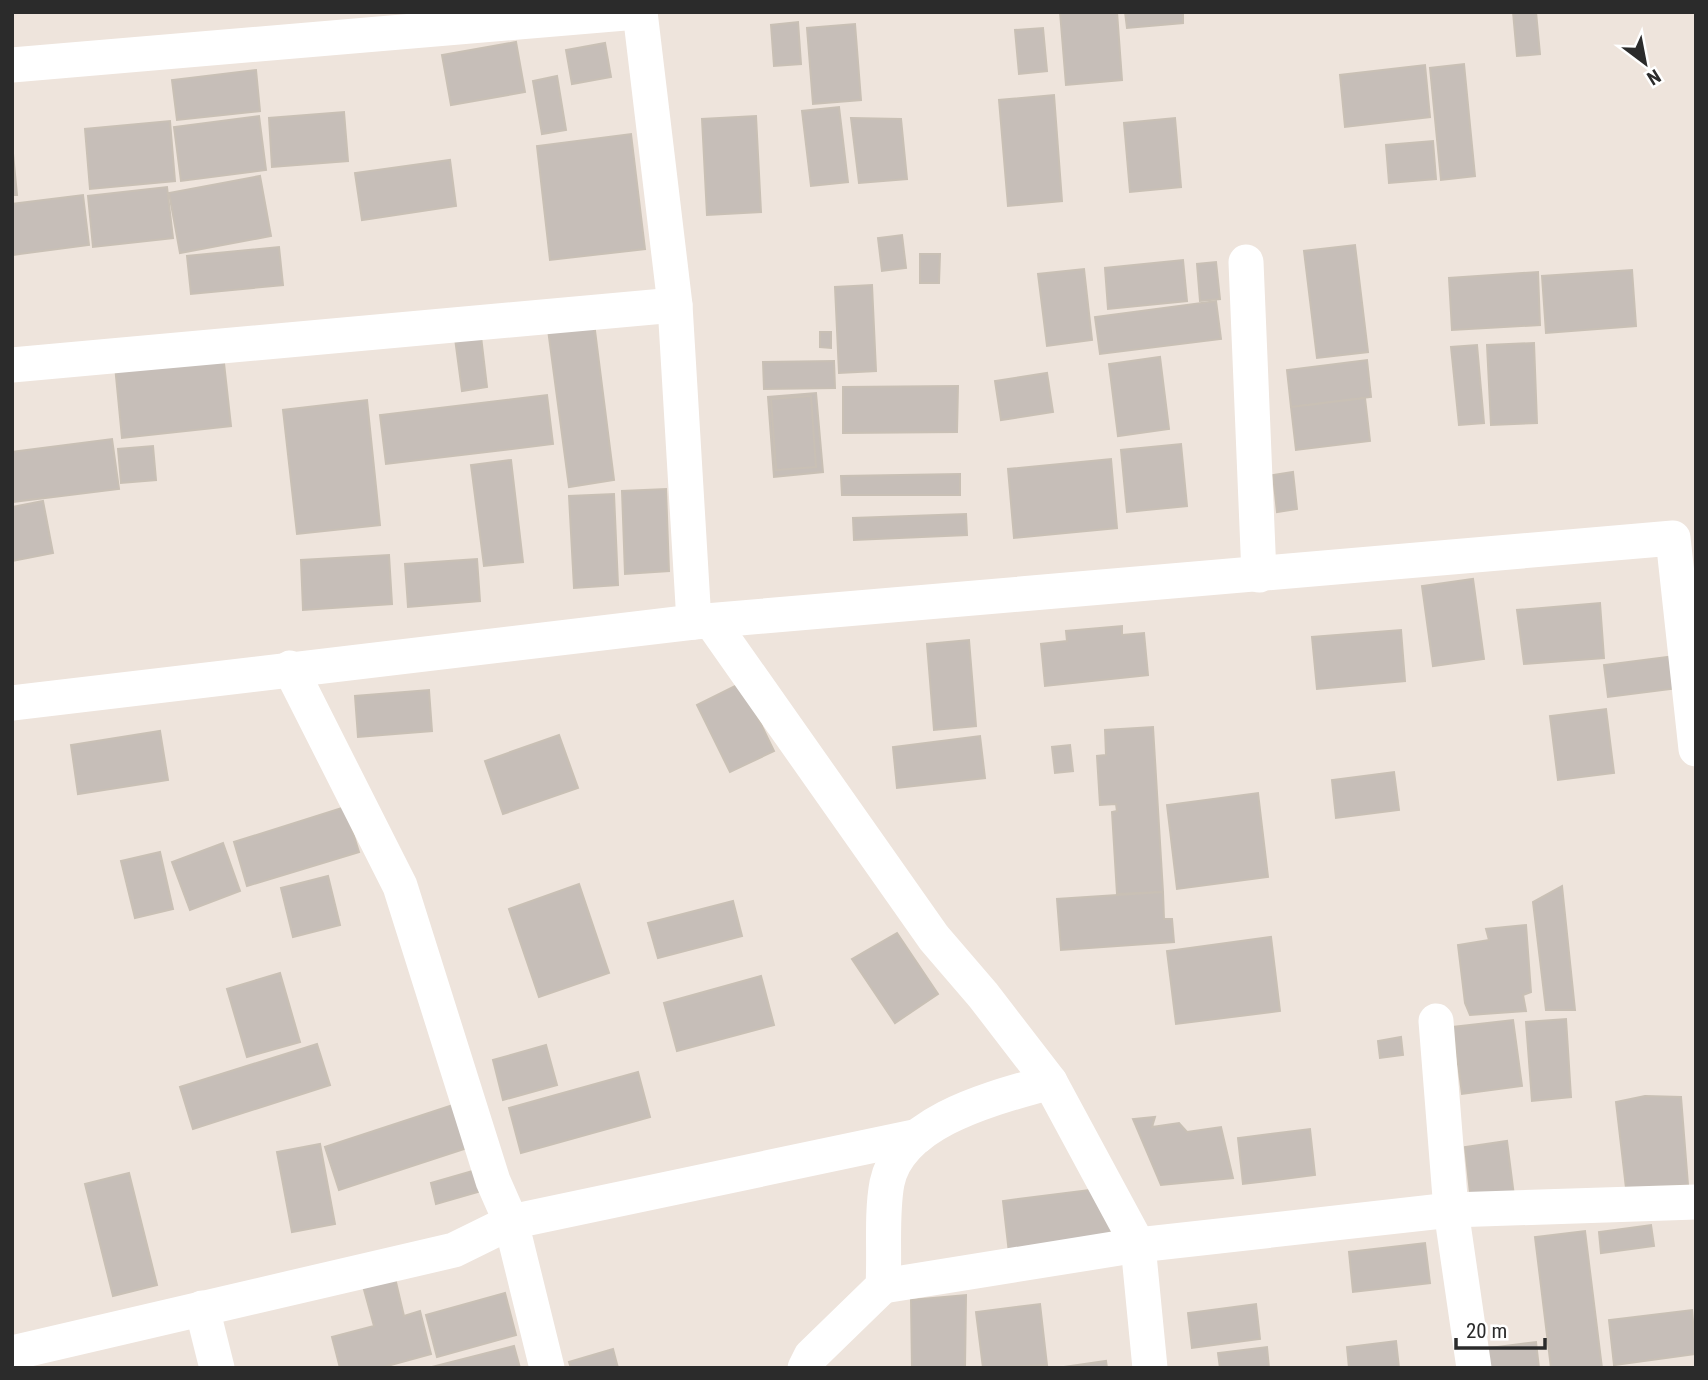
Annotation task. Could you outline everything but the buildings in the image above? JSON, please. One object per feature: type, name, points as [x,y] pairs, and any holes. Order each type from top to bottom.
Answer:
[{"type":"street","points":[[12,65],[358,24],[638,12],[675,305],[702,621],[934,938],[984,995],[1050,1082],[1138,1245],[1150,1368]]},
{"type":"street","points":[[1246,262],[1259,575]]},
{"type":"street","points":[[12,365],[675,305]]},
{"type":"street","points":[[12,703],[702,621],[1259,575],[1684,536],[1696,749]]},
{"type":"street","points":[[290,668],[400,886],[493,1181],[511,1222],[547,1368]]},
{"type":"street","points":[[1436,1021],[1451,1210],[1474,1368]]},
{"type":"street","points":[[12,1353],[454,1250],[511,1222],[918,1136],[972,1104],[1050,1082]]},
{"type":"street","points":[[883,1286],[887,1181],[898,1160],[918,1136]]},
{"type":"street","points":[[805,1368],[811,1356],[883,1286],[1138,1245],[1451,1210],[1696,1202]]},
{"type":"street","points":[[202,1308],[217,1368]]}]
